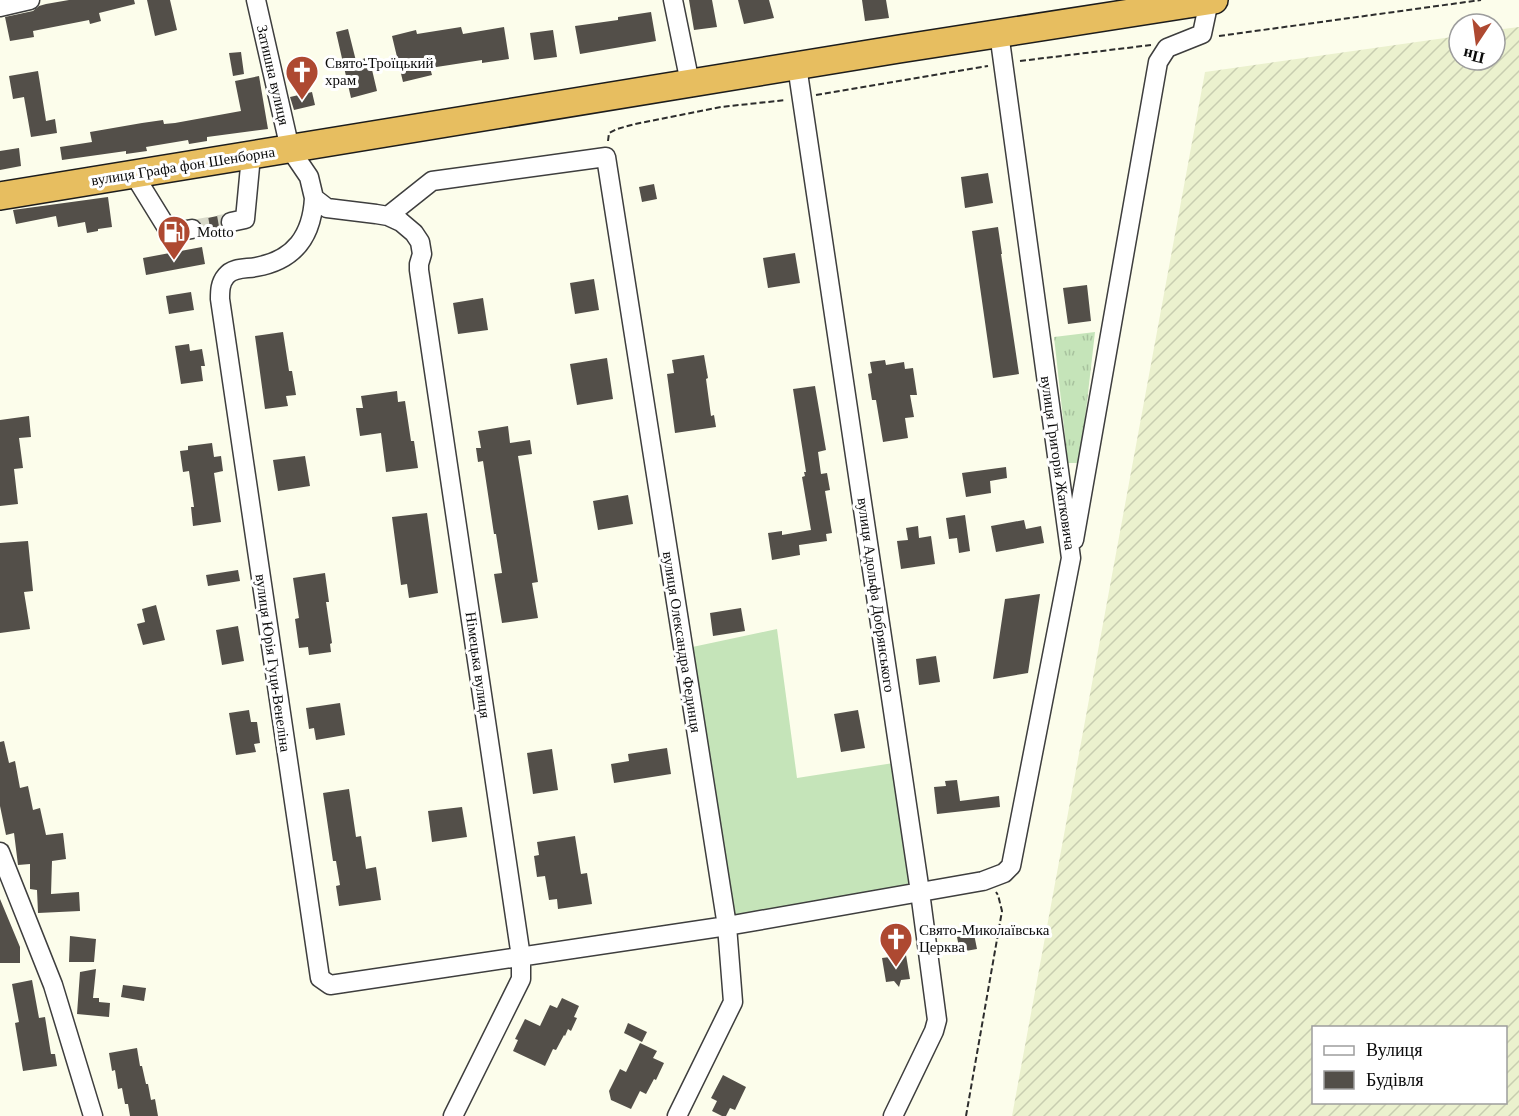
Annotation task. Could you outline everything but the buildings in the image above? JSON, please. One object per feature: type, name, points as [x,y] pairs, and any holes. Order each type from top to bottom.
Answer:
[{"type":"highway","points":[[290,149],[999,33],[1155,5],[1214,0]]},
{"type":"highway","name":"вулиця Графа фон Шенборна","points":[[0,196],[290,149]]},
{"type":"street","points":[[0,7],[30,0]]},
{"type":"street","name":"Затишна вулиця","points":[[256,0],[290,149]]},
{"type":"street","points":[[674,0],[690,83]]},
{"type":"street","points":[[1071,558],[1158,62],[1167,48],[1202,34],[1209,1]]},
{"type":"street","name":"вулиця Григорія Жатковича","points":[[727,926],[983,881],[1004,873],[1011,866],[1071,558],[999,33]]},
{"type":"street","name":"вулиця Адольфа Добрянського","points":[[797,66],[937,1020],[934,1031],[893,1116]]},
{"type":"street","name":"вулиця Графа фон Шенборна","points":[[290,149],[309,177],[314,198]]},
{"type":"street","points":[[231,222],[244,219],[251,156]]},
{"type":"street","points":[[314,198],[327,208],[388,216],[432,181],[606,157]]},
{"type":"street","name":"вулиця Олександра Фединця","points":[[606,157],[727,926],[733,1002],[677,1116]]},
{"type":"street","points":[[133,173],[170,233],[192,229]]},
{"type":"street","name":"вулиця Юрія Гуци-Венеліна","points":[[314,198],[313,214],[306,234],[292,252],[270,263],[231,272],[220,286],[220,298],[320,978],[330,985],[727,926]]},
{"type":"street","name":"Німецька вулиця","points":[[388,216],[401,222],[414,233],[422,247],[419,264],[421,282],[521,957],[521,979],[453,1116]]},
{"type":"street","points":[[0,852],[53,985],[93,1116]]},
{"type":"path","points":[[1202,34],[1209,38],[1481,0]]},
{"type":"path","points":[[606,157],[609,133],[617,129],[721,107],[802,98]]},
{"type":"path","points":[[966,1116],[1002,911],[998,895],[991,886],[983,881]]},
{"type":"green space","points":[[1519,27],[1519,1116],[1012,1116],[1205,72],[1447,38],[1447,72],[1507,72],[1507,28]]},
{"type":"green space","points":[[1095,332],[1080,463],[1068,463],[1054,337]]},
{"type":"green space","points":[[777,629],[797,778],[900,762],[920,892],[727,926],[683,649]]},
{"type":"tunnel","points":[[192,229],[231,222]]},
{"type":"place","name":"Свято-Троїцький храм","points":[[302,101]]},
{"type":"place","name":"Motto","points":[[174,261]]},
{"type":"place","name":"Свято-Миколаївська Церква","points":[[896,968]]}]
